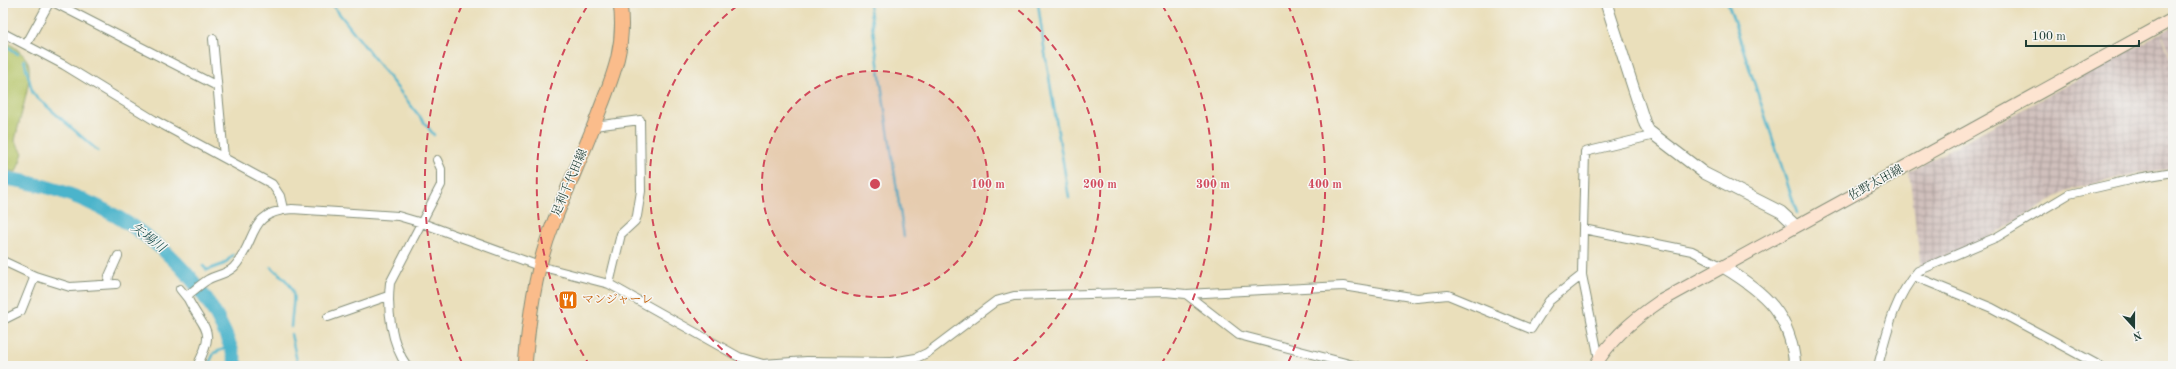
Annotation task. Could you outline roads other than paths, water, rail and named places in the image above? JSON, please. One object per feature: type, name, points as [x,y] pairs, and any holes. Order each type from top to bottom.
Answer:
[{"type":"main road","name":"足利千代田線","points":[[524,366],[530,310],[539,266],[553,224],[594,126],[618,62],[622,39],[620,3]]},
{"type":"main road","name":"佐野太田線","points":[[1597,363],[1625,328],[1646,311],[1796,226],[1853,197],[2173,19]]},
{"type":"street","points":[[26,45],[49,3]]},
{"type":"street","points":[[55,3],[217,86]]},
{"type":"street","points":[[1606,3],[1645,124],[1649,131],[1704,173],[1782,212],[1796,226]]},
{"type":"street","points":[[3,33],[64,65],[154,120],[272,184],[280,196],[283,209]]},
{"type":"street","points":[[212,40],[224,157]]},
{"type":"street","points":[[594,126],[640,120],[641,191],[637,216],[635,222],[621,234],[609,284]]},
{"type":"street","points":[[1597,363],[1582,275],[1585,152],[1655,136]]},
{"type":"street","points":[[407,366],[395,344],[388,296],[390,283],[441,184],[441,169],[437,160]]},
{"type":"street","points":[[1878,366],[1893,310],[1918,272],[1997,238],[2069,194],[2138,178],[2173,172]]},
{"type":"street","points":[[189,296],[205,282],[226,273],[235,266],[261,220],[268,213],[283,209],[398,216],[422,223],[539,266],[609,284],[739,357],[763,364],[798,364],[807,361],[892,362],[916,358],[927,353],[996,301],[1014,296],[1165,292],[1186,294],[1343,286],[1370,289],[1417,298],[1448,295],[1532,329],[1549,301],[1582,275]]},
{"type":"street","points":[[1584,229],[1692,251],[1724,266],[1762,294],[1775,308],[1791,338],[1795,366]]},
{"type":"street","points":[[3,262],[34,276],[70,287],[112,284],[109,276],[118,256]]},
{"type":"street","points":[[3,320],[21,311],[34,276]]},
{"type":"street","points":[[1914,276],[1992,308],[2100,366]]},
{"type":"street","points":[[180,288],[189,296],[208,334],[207,342],[197,366]]},
{"type":"street","points":[[1186,294],[1239,334],[1357,366]]},
{"type":"street","points":[[328,317],[388,296]]},
{"type":"waterway","points":[[331,3],[434,135]]},
{"type":"waterway","points":[[869,3],[904,237]]},
{"type":"waterway","points":[[1038,3],[1069,198]]},
{"type":"waterway","points":[[1728,3],[1797,213]]},
{"type":"waterway","points":[[3,43],[18,54]]},
{"type":"waterway","points":[[24,60],[33,94],[98,151]]},
{"type":"waterway","name":"矢場川","points":[[3,178],[42,186],[80,199],[116,216],[148,238],[178,264],[203,294],[223,328],[237,366]]},
{"type":"waterway","points":[[203,266],[207,270],[224,264],[233,255]]},
{"type":"waterway","points":[[271,267],[281,275],[291,287],[293,293],[291,327]]},
{"type":"waterway","name":"矢場川","points":[[189,277],[195,273]]},
{"type":"waterway","points":[[291,334],[298,366]]},
{"type":"waterway","points":[[208,366],[214,353],[231,346]]},
{"type":"place","name":"マンジャーレ","points":[[568,300]]}]
